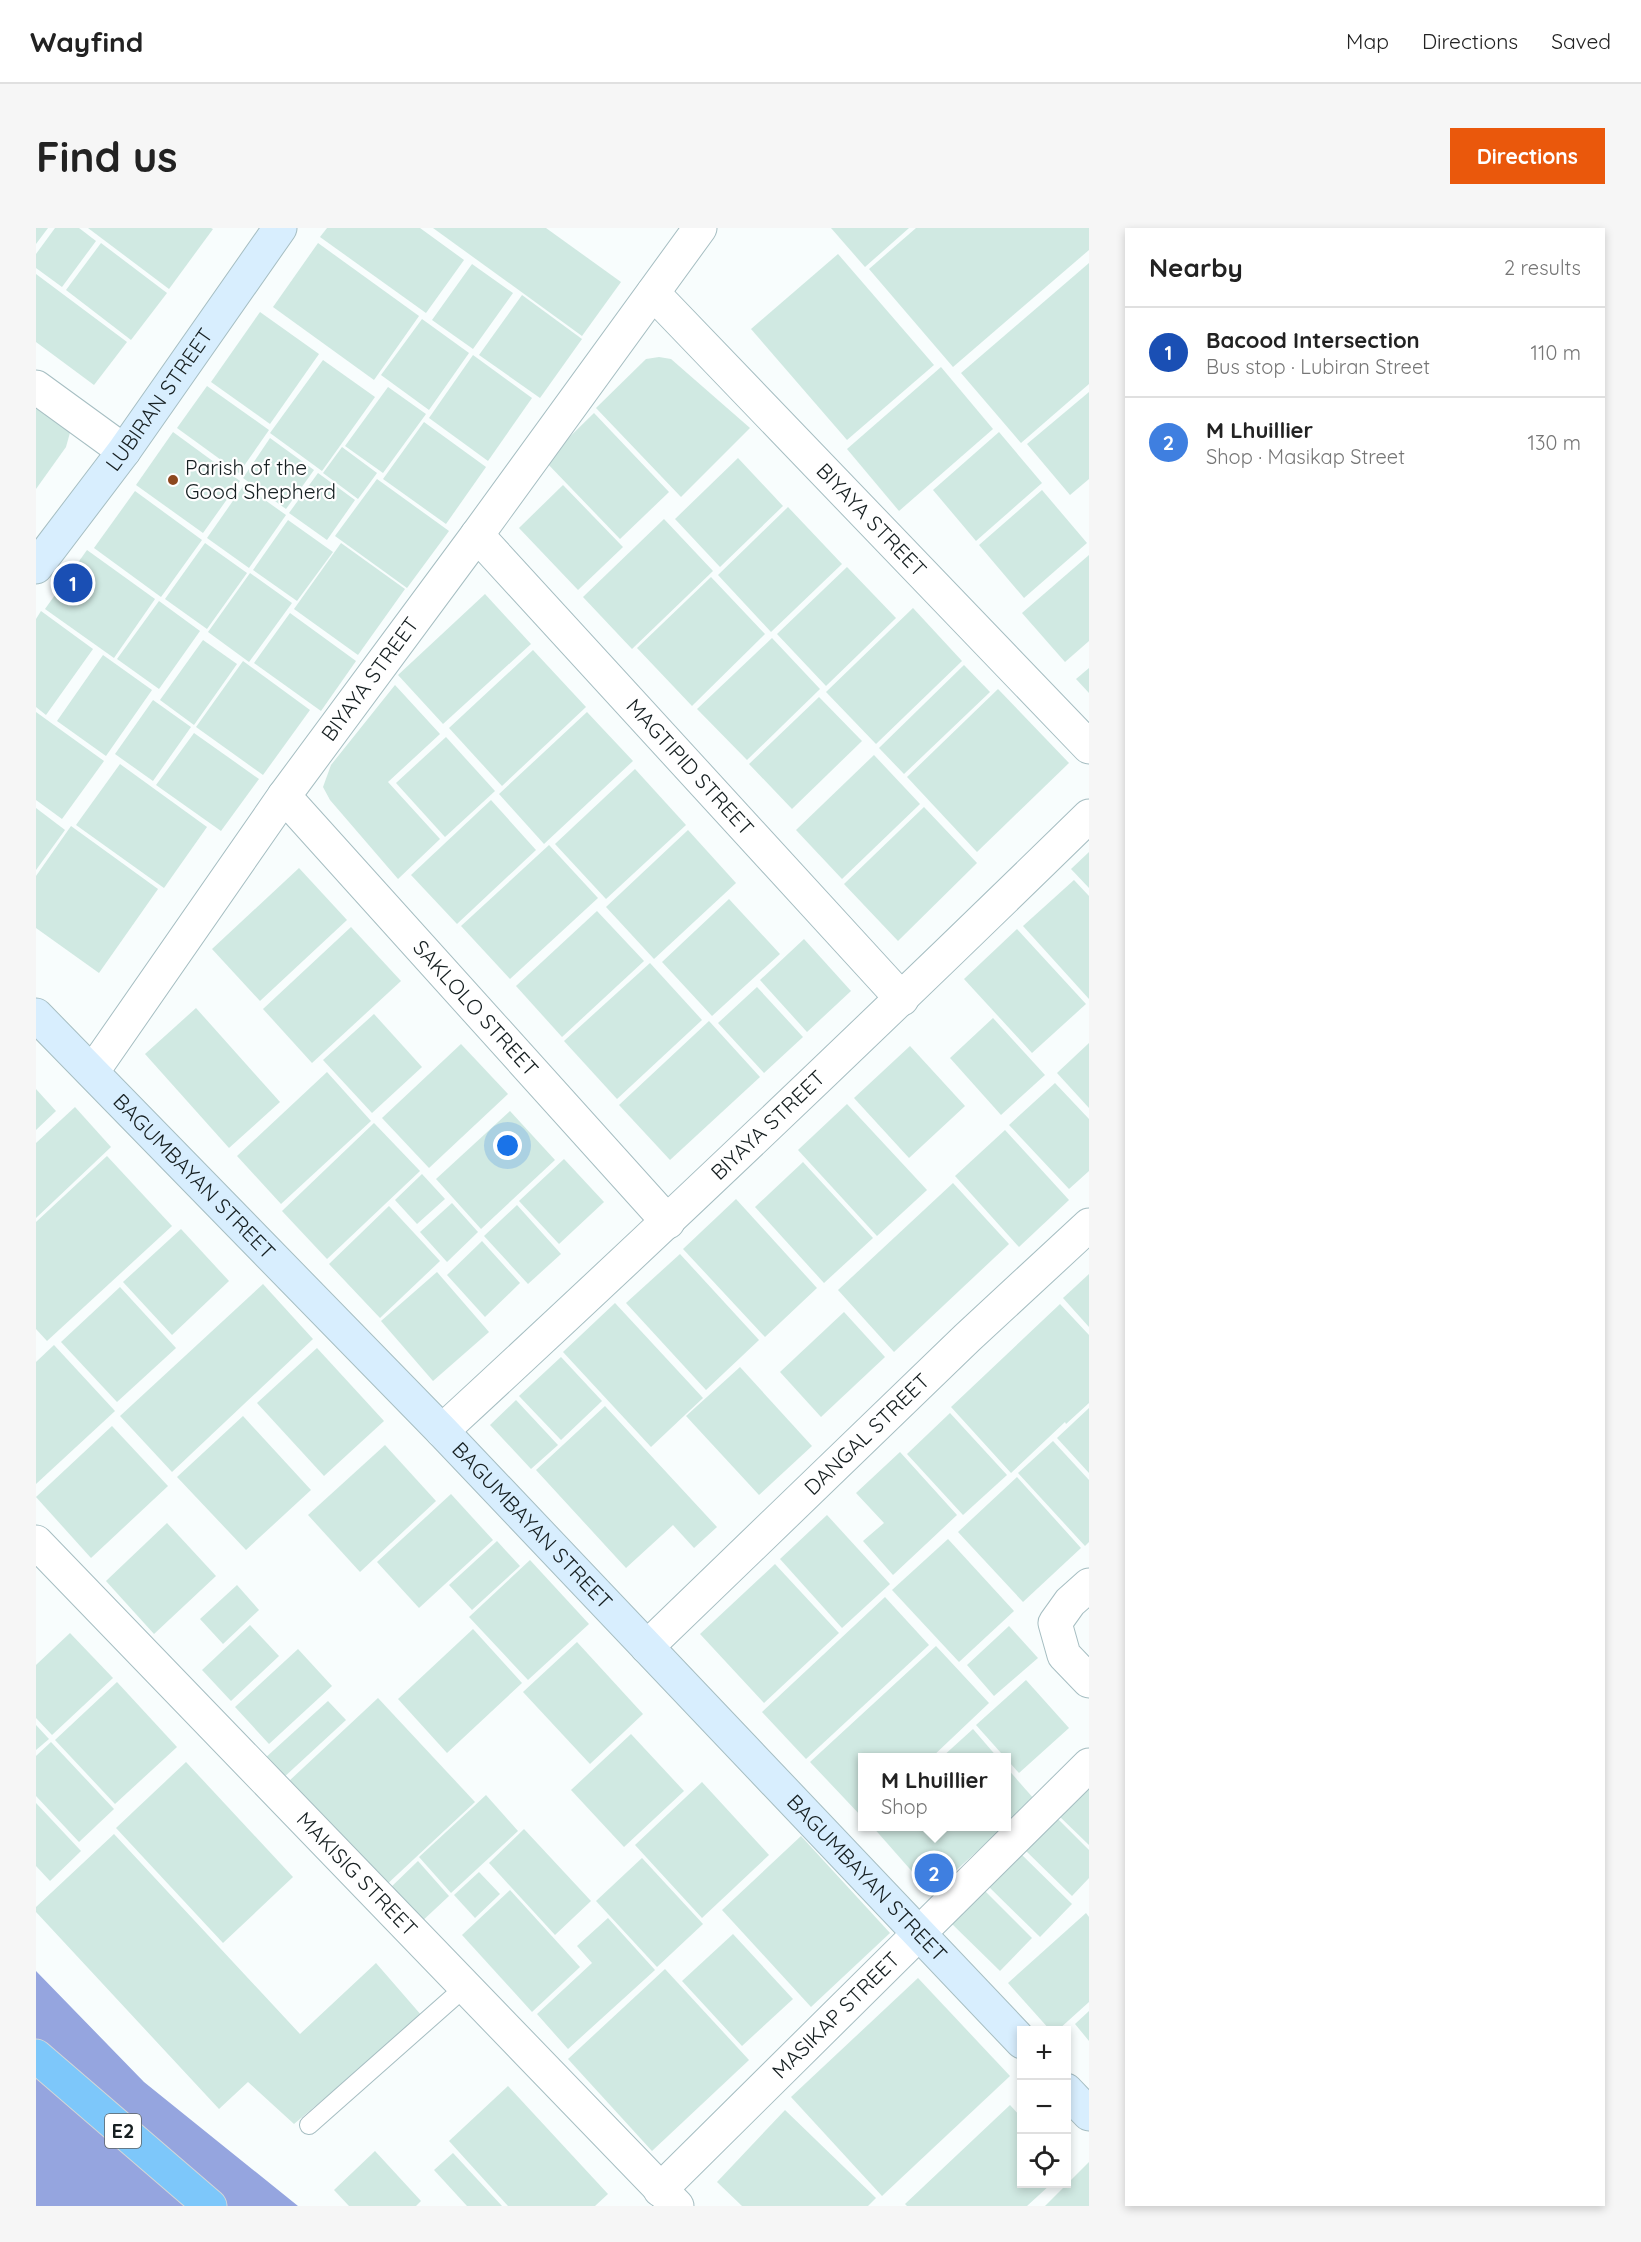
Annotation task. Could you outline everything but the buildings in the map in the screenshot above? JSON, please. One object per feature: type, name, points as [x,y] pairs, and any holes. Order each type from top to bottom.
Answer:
[{"type":"highway","name":"E2","points":[[36,2056],[210,2206]]},
{"type":"street","name":"LUBIRAN STREET","points":[[36,567],[124,451],[280,228]]},
{"type":"street","name":"BIYAYA STREET","points":[[93,1071],[284,796],[700,228]]},
{"type":"street","name":"BIYAYA STREET","points":[[653,293],[1089,747]]},
{"type":"street","points":[[36,387],[124,451]]},
{"type":"street","name":"MAGTIPID STREET","points":[[477,535],[902,999]]},
{"type":"street","name":"SAKLOLO STREET","points":[[284,796],[669,1222]]},
{"type":"street","name":"BIYAYA STREET","points":[[442,1431],[669,1222],[1089,816]]},
{"type":"street","name":"BAGUMBAYAN STREET","points":[[36,1015],[442,1431],[1017,2037]]},
{"type":"street","name":"DANGAL STREET","points":[[647,1647],[966,1338],[1089,1225]]},
{"type":"street","name":"MAKISIG STREET","points":[[36,1542],[668,2198]]},
{"type":"street","points":[[1089,1585],[1070,1602],[1054,1623],[1064,1655],[1089,1681]]},
{"type":"street","name":"MASIKAP STREET","points":[[668,2198],[918,1932],[1089,1765]]},
{"type":"street","points":[[1071,2095],[1089,2114]]},
{"type":"lane","points":[[309,2125],[465,1987]]},
{"type":"water","points":[[36,1971],[144,2082],[298,2206],[36,2206]]},
{"type":"place","name":"Parish of the Good Shepherd","points":[[173,480]]},
{"type":"place","name":"Bacood Intersection","points":[[73,583]]},
{"type":"place","name":"M Lhuillier","points":[[934,1873]]}]
